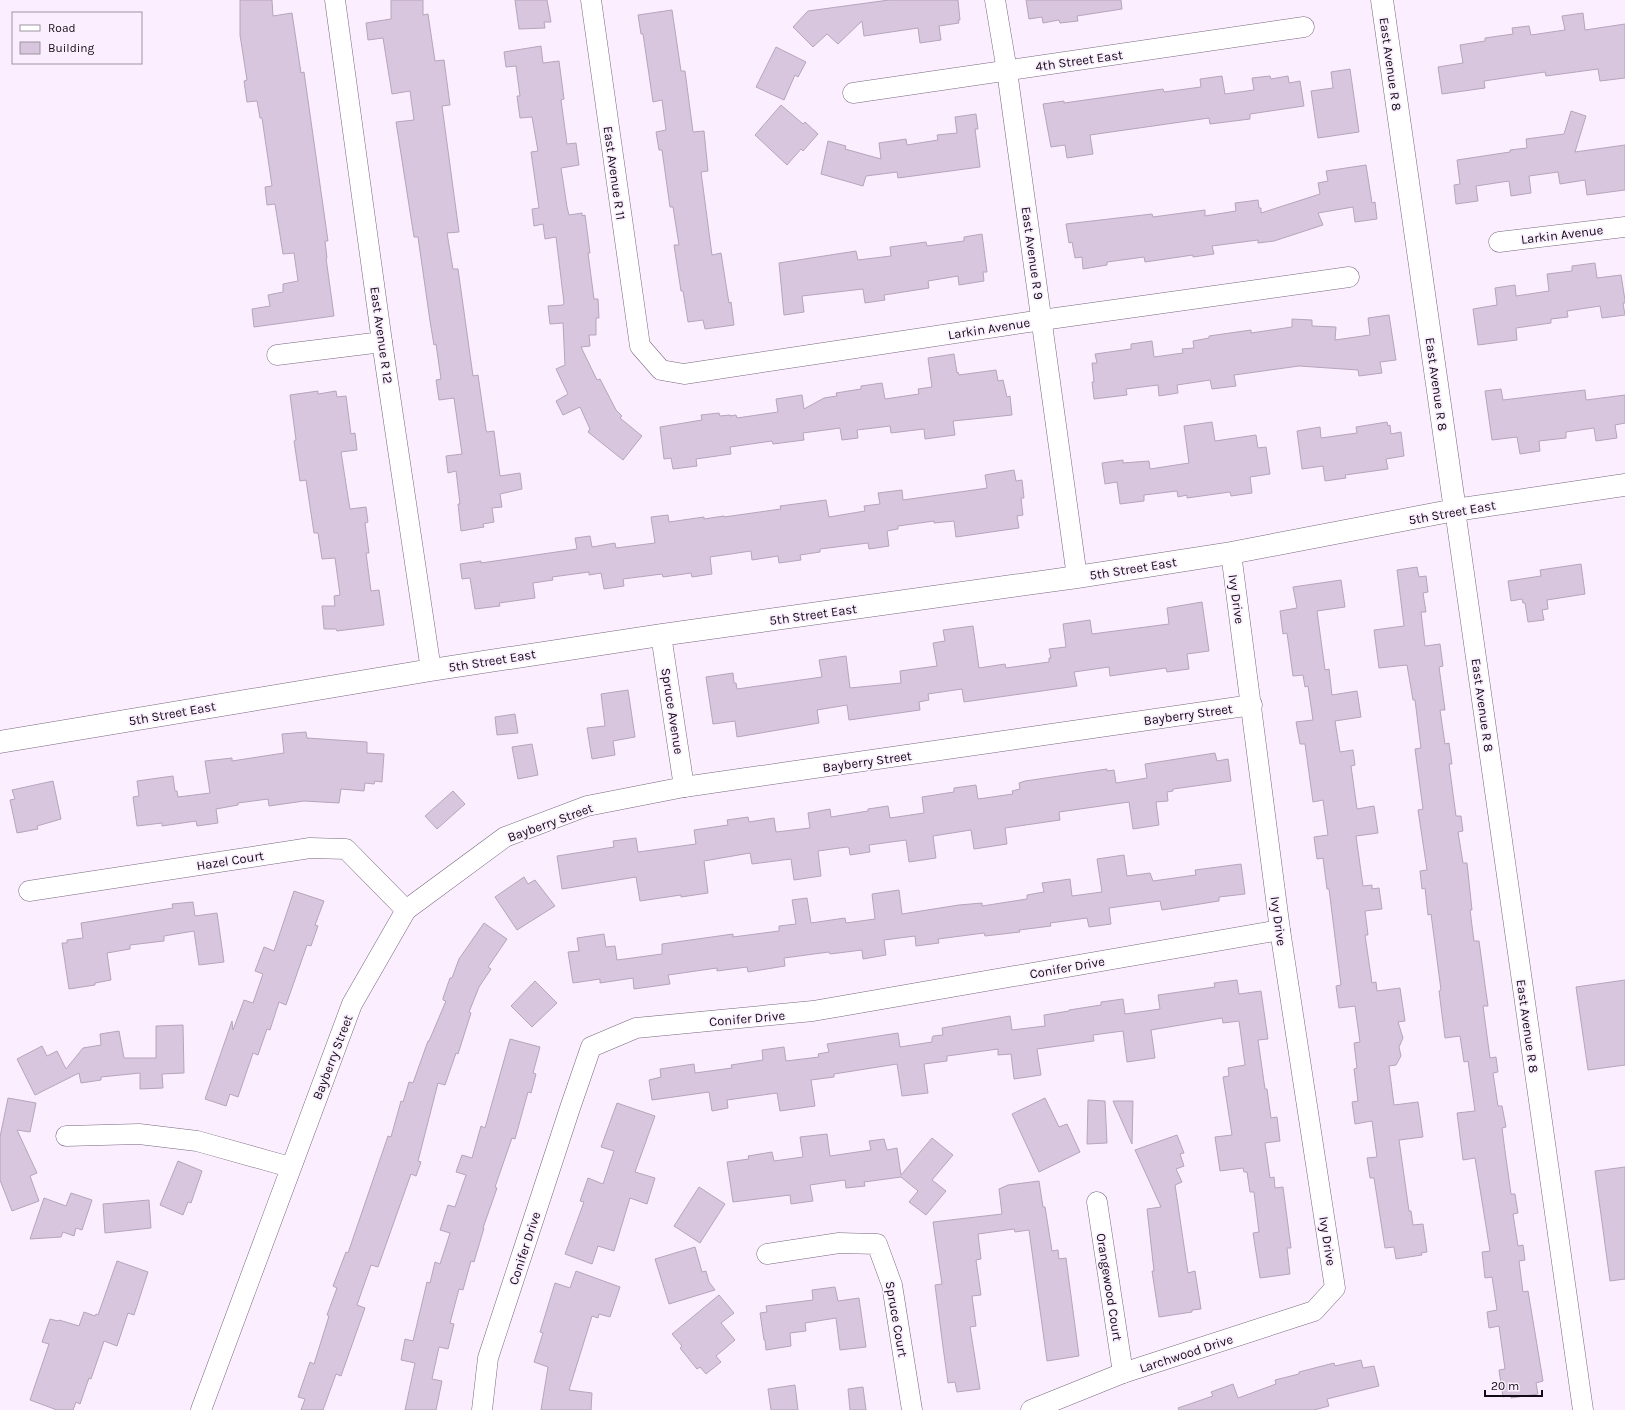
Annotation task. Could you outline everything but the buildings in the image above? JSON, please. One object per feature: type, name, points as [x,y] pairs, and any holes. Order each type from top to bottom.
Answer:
[{"type":"street","name":"East Avenue R 12","points":[[336,0],[382,342],[431,670]]},
{"type":"street","name":"East Avenue R 11","points":[[591,0],[640,346]]},
{"type":"street","name":"East Avenue R 9","points":[[995,0],[1007,71],[1077,577]]},
{"type":"street","name":"East Avenue R 8","points":[[1382,0],[1583,1410]]},
{"type":"street","name":"4th Street East","points":[[853,93],[1304,27]]},
{"type":"street","name":"Larkin Avenue","points":[[1498,242],[1625,227]]},
{"type":"street","name":"Larkin Avenue","points":[[640,346],[661,370],[684,374],[1042,320],[1349,277]]},
{"type":"street","points":[[277,355],[382,342]]},
{"type":"street","name":"5th Street East","points":[[0,742],[431,670],[661,635],[1077,577],[1231,552],[1455,510],[1625,485]]},
{"type":"street","name":"Ivy Drive","points":[[1231,552],[1280,930],[1335,1288]]},
{"type":"street","name":"Spruce Avenue","points":[[661,635],[684,787]]},
{"type":"street","name":"Bayberry Street","points":[[201,1410],[290,1167],[352,1004],[406,910],[505,837],[587,806],[684,787],[1252,705]]},
{"type":"street","name":"Hazel Court","points":[[29,891],[310,848],[346,848],[406,910]]},
{"type":"street","name":"Conifer Drive","points":[[482,1410],[488,1358],[591,1047],[636,1028],[814,1011],[1280,930]]},
{"type":"street","points":[[66,1136],[140,1134],[197,1140],[290,1167]]},
{"type":"street","name":"Orangewood Court","points":[[1097,1202],[1123,1373]]},
{"type":"street","name":"Spruce Court","points":[[767,1254],[839,1243],[877,1244],[892,1285],[912,1410]]},
{"type":"street","name":"Larchwood Drive","points":[[1031,1410],[1123,1373],[1314,1312],[1335,1288]]}]
